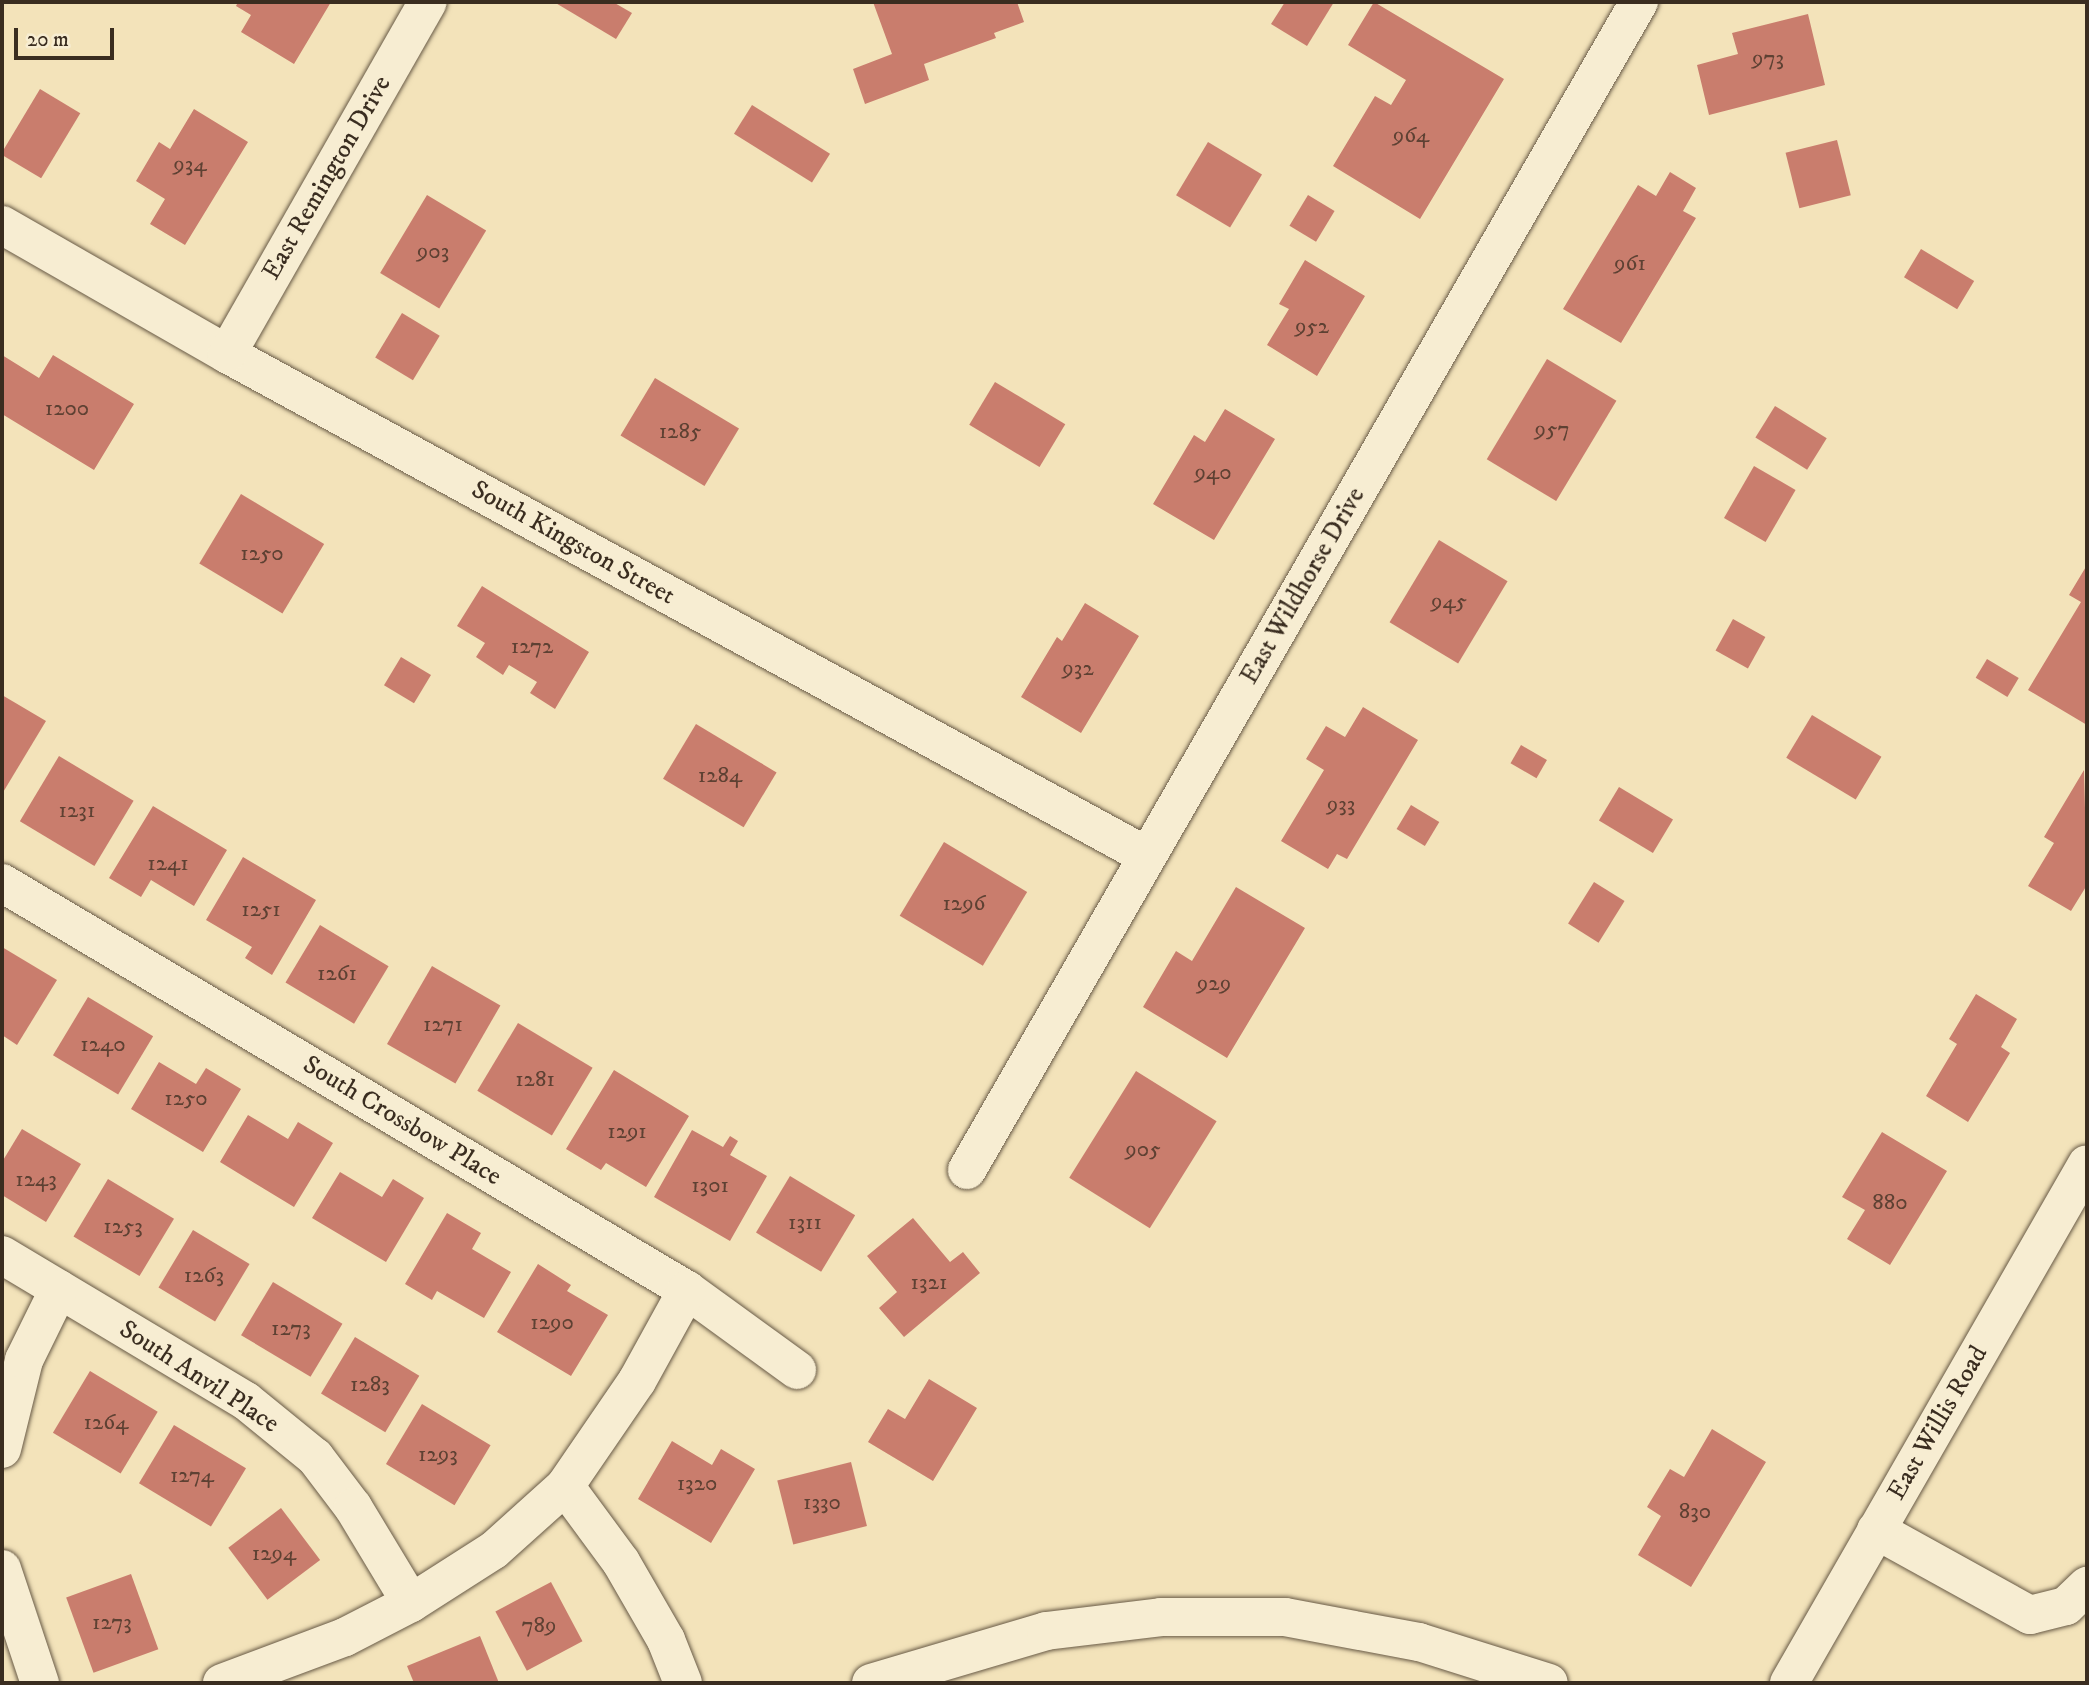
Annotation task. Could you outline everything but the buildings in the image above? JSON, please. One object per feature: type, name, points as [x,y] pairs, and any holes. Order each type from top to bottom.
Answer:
[{"type":"street","name":"East Remington Drive","points":[[228,355],[428,2]]},
{"type":"street","name":"East Wildhorse Drive","points":[[967,1170],[1639,2]]},
{"type":"street","name":"South Kingston Street","points":[[2,225],[228,355],[1147,856]]},
{"type":"street","name":"South Crossbow Place","points":[[2,883],[687,1290],[797,1370]]},
{"type":"street","name":"East Willis Road","points":[[1789,1683],[2087,1164]]},
{"type":"street","name":"South Anvil Place","points":[[2,1255],[246,1401],[314,1457],[353,1507],[411,1603]]},
{"type":"street","points":[[2,1449],[24,1360],[59,1289]]},
{"type":"street","points":[[222,1683],[345,1637],[411,1603],[494,1550],[565,1486],[637,1381],[687,1290]]},
{"type":"street","points":[[565,1486],[621,1562],[666,1640],[683,1683]]},
{"type":"street","points":[[1876,1530],[2030,1615],[2066,1606],[2087,1587]]},
{"type":"street","points":[[2,1569],[40,1683]]},
{"type":"street","points":[[871,1683],[1046,1631],[1161,1617],[1286,1617],[1419,1642],[1549,1683]]}]
